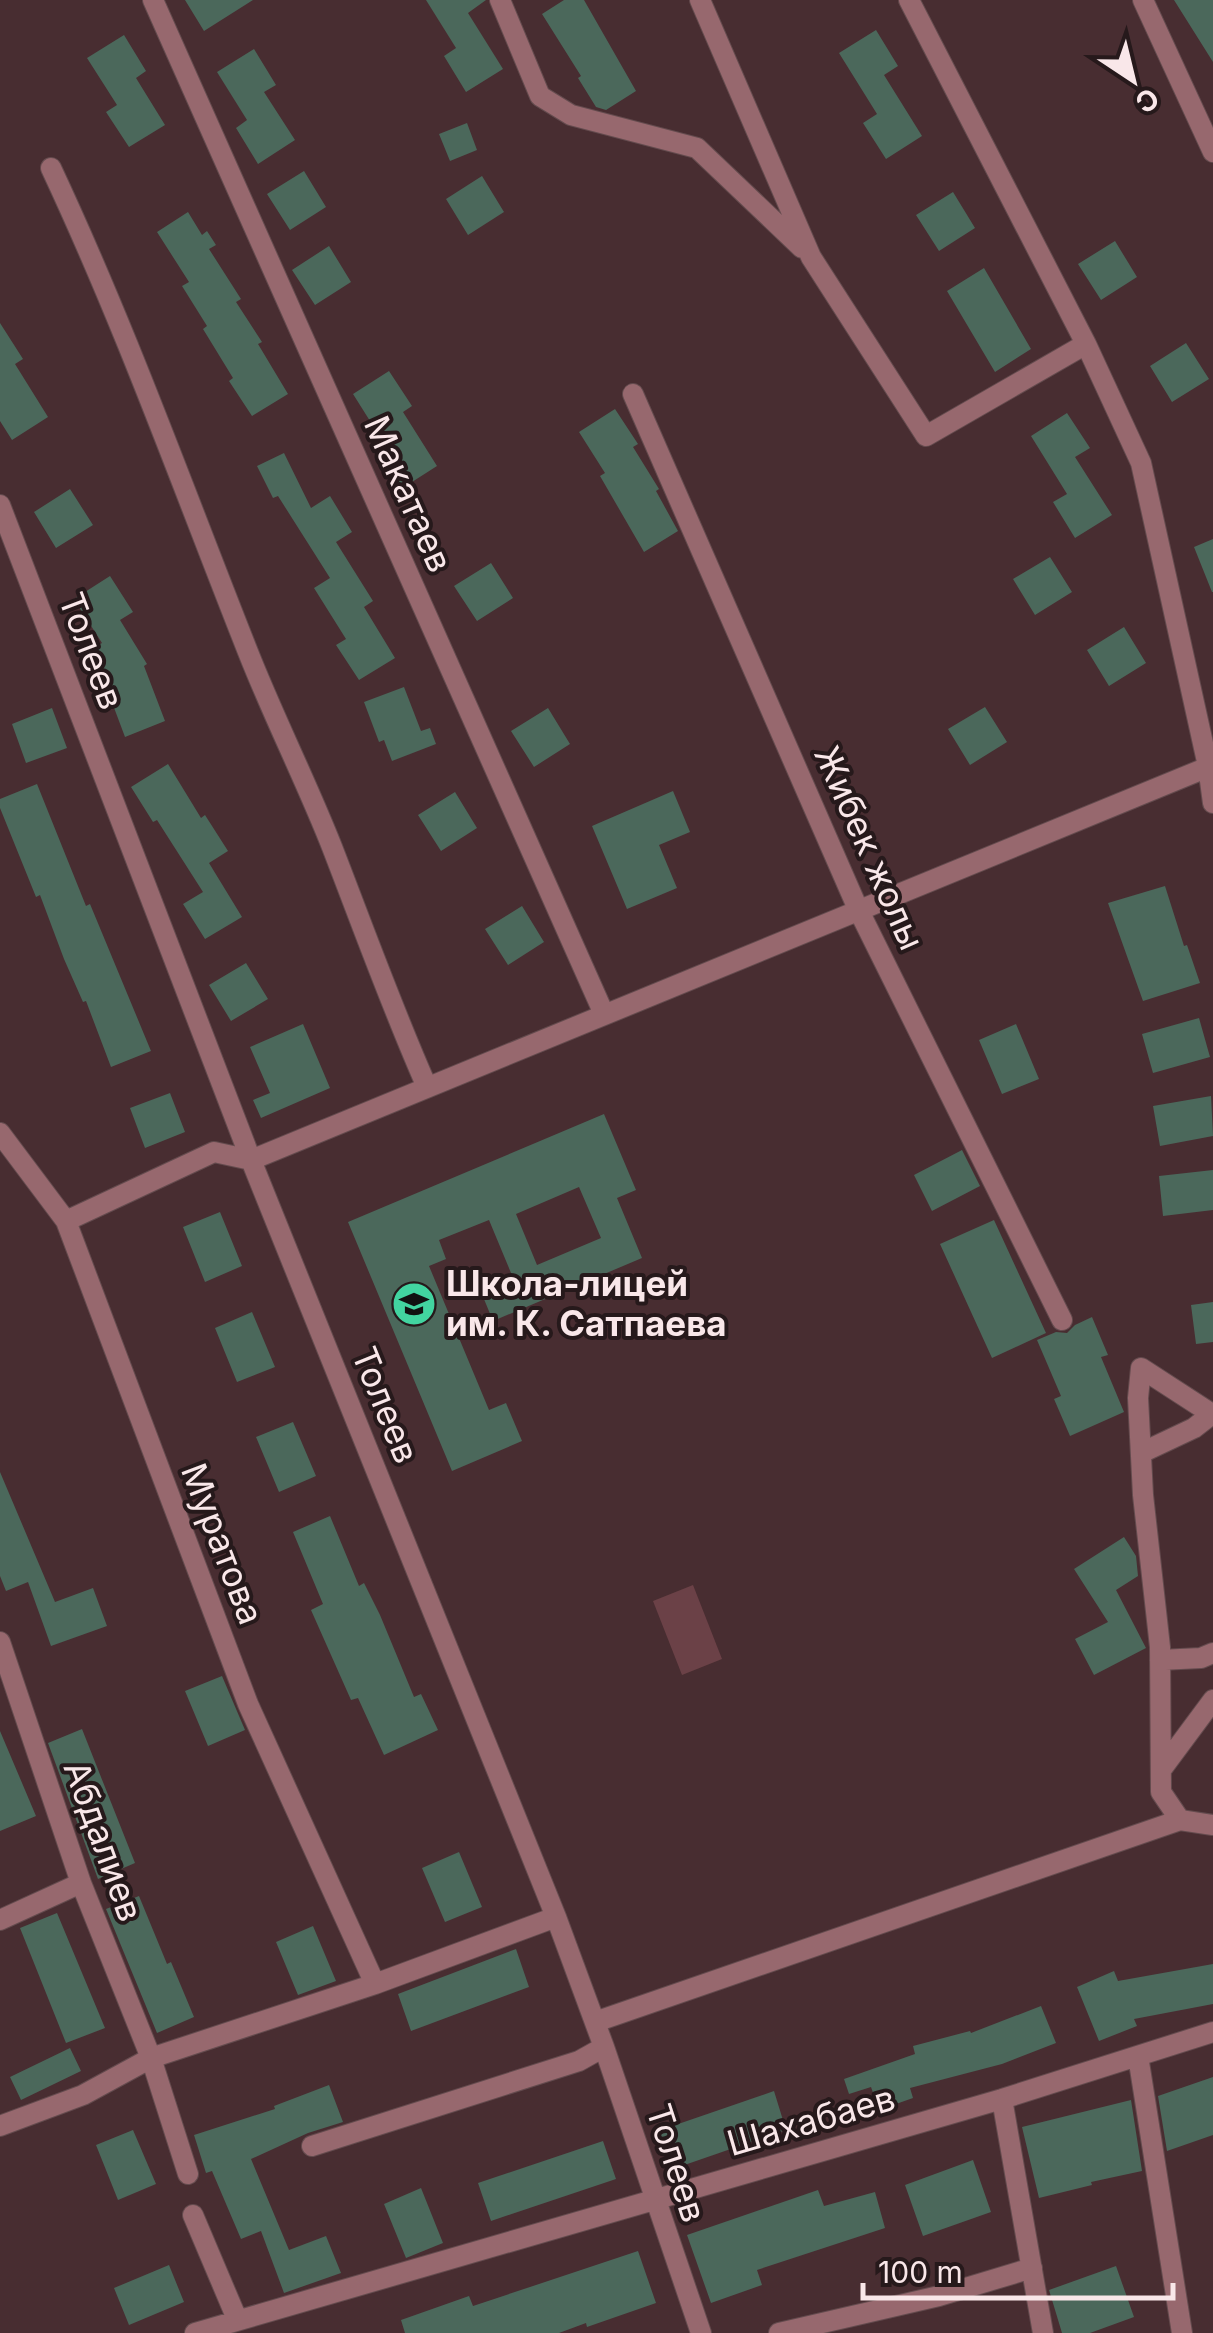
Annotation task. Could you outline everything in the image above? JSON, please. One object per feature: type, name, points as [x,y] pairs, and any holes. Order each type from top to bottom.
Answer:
[{"type":"street","name":"Макатаев","points":[[153,0],[604,1014]]},
{"type":"street","points":[[500,0],[540,96],[570,115],[697,148],[811,257]]},
{"type":"street","points":[[700,0],[811,257],[926,436],[1086,344]]},
{"type":"street","points":[[909,0],[1086,344],[1141,463],[1210,765],[1213,802]]},
{"type":"street","points":[[1143,0],[1213,152]]},
{"type":"street","points":[[51,168],[108,292],[249,654],[427,1087]]},
{"type":"street","name":"Жибек жолы","points":[[633,394],[858,909],[1062,1320]]},
{"type":"street","name":"Толеев","points":[[0,506],[251,1160],[556,1917],[701,2333]]},
{"type":"street","points":[[66,1221],[214,1152],[251,1160],[1210,765]]},
{"type":"street","name":"Муратова","points":[[0,1134],[66,1221],[248,1704],[375,1984]]},
{"type":"street","points":[[1141,1453],[1194,1428],[1212,1414],[1141,1368],[1141,1453],[1160,1660],[1161,1792],[1180,1820]]},
{"type":"street","name":"Абдалиев","points":[[0,1642],[81,1883],[150,2058],[188,2174]]},
{"type":"street","points":[[1160,1660],[1201,1658],[1213,1653]]},
{"type":"street","points":[[1161,1770],[1213,1700]]},
{"type":"street","points":[[595,2022],[1180,1820],[1213,1826]]},
{"type":"street","points":[[0,1920],[81,1883]]},
{"type":"street","points":[[0,2126],[83,2096],[150,2058],[375,1984],[556,1917]]},
{"type":"street","name":"Шахабаев","points":[[194,2333],[1002,2099],[1213,2032]]},
{"type":"street","points":[[312,2146],[580,2061],[604,2047]]},
{"type":"street","points":[[1138,2056],[1182,2333]]},
{"type":"street","points":[[1002,2099],[1043,2333]]},
{"type":"street","points":[[193,2215],[238,2319]]},
{"type":"street","points":[[779,2333],[939,2296],[1032,2268]]},
{"type":"shaded area","points":[[693,1585],[722,1659],[682,1675],[653,1601]]},
{"type":"building","points":[[185,0],[253,0],[204,31]]},
{"type":"building","points":[[426,0],[486,0],[468,13],[503,69],[466,92],[444,56],[456,48]]},
{"type":"building","points":[[564,0],[584,0],[636,91],[606,110],[596,107],[542,14]]},
{"type":"building","points":[[1174,0],[1213,0],[1213,62]]},
{"type":"building","points":[[876,30],[898,66],[884,75],[922,136],[886,159],[863,123],[877,114],[839,53]]},
{"type":"building","points":[[124,35],[146,71],[136,78],[165,125],[129,147],[106,112],[117,105],[87,58]]},
{"type":"building","points":[[254,49],[276,85],[264,92],[295,140],[258,164],[236,128],[247,120],[217,72]]},
{"type":"building","points":[[467,123],[477,150],[450,161],[439,134]]},
{"type":"building","points":[[304,171],[326,207],[290,230],[267,194]]},
{"type":"building","points":[[482,176],[504,212],[468,235],[446,199]]},
{"type":"building","points":[[953,192],[975,228],[939,251],[916,215]]},
{"type":"building","points":[[188,212],[202,235],[207,231],[216,245],[209,249],[241,299],[236,302],[288,394],[252,416],[229,381],[233,378],[182,286],[189,282],[157,232]]},
{"type":"building","points":[[1115,241],[1137,277],[1101,300],[1078,264]]},
{"type":"building","points":[[329,246],[351,282],[315,305],[292,270]]},
{"type":"building","points":[[984,268],[1031,349],[995,372],[947,291]]},
{"type":"building","points":[[0,323],[23,359],[15,364],[48,417],[12,440],[0,421]]},
{"type":"building","points":[[1186,343],[1209,379],[1172,402],[1150,366]]},
{"type":"building","points":[[389,371],[412,406],[403,412],[437,466],[401,489],[378,454],[387,448],[353,394]]},
{"type":"building","points":[[615,409],[638,444],[633,447],[659,489],[656,491],[678,531],[644,552],[600,476],[605,473],[579,432]]},
{"type":"building","points":[[1067,413],[1090,448],[1075,457],[1112,515],[1075,538],[1053,502],[1067,494],[1031,436]]},
{"type":"building","points":[[284,453],[311,508],[330,496],[352,532],[336,542],[373,601],[364,607],[395,658],[359,680],[336,645],[346,639],[314,588],[330,578],[278,496],[273,498],[257,466]]},
{"type":"building","points":[[70,489],[93,525],[56,548],[34,512]]},
{"type":"building","points":[[1213,539],[1213,592],[1212,592],[1194,547]]},
{"type":"building","points":[[1050,557],[1072,592],[1035,615],[1013,579]]},
{"type":"building","points":[[491,563],[513,598],[477,621],[454,586]]},
{"type":"building","points":[[110,576],[133,612],[120,620],[147,664],[144,666],[165,721],[125,737],[110,697],[115,695],[88,651],[102,643],[74,599]]},
{"type":"building","points":[[1124,627],[1146,663],[1109,686],[1087,650]]},
{"type":"building","points":[[404,687],[421,731],[430,728],[436,744],[392,761],[384,740],[379,742],[364,702]]},
{"type":"building","points":[[985,707],[1007,742],[970,765],[948,729]]},
{"type":"building","points":[[52,708],[67,748],[26,763],[12,724]]},
{"type":"building","points":[[548,708],[570,744],[534,767],[511,731]]},
{"type":"building","points":[[168,764],[201,818],[205,815],[228,851],[209,863],[242,917],[205,939],[183,904],[203,892],[131,787]]},
{"type":"building","points":[[37,784],[151,1051],[111,1067],[86,1001],[83,1002],[64,959],[40,895],[36,897],[0,808],[0,799]]},
{"type":"building","points":[[673,791],[690,832],[659,845],[677,888],[627,909],[592,826]]},
{"type":"building","points":[[455,792],[477,828],[441,851],[418,815]]},
{"type":"building","points":[[1165,886],[1200,983],[1143,1001],[1108,903]]},
{"type":"building","points":[[522,906],[544,942],[508,965],[485,929]]},
{"type":"building","points":[[246,963],[268,999],[231,1021],[209,985]]},
{"type":"building","points":[[1199,1018],[1210,1057],[1153,1073],[1142,1034]]},
{"type":"building","points":[[303,1024],[330,1088],[261,1118],[253,1100],[270,1093],[250,1047]]},
{"type":"building","points":[[1016,1024],[1039,1079],[1002,1094],[979,1040]]},
{"type":"building","points":[[170,1093],[185,1132],[145,1148],[130,1108]]},
{"type":"building","points":[[1211,1096],[1213,1136],[1160,1146],[1153,1106]]},
{"type":"building","name":"Школа-лицей им. К. Сатпаева","points":[[604,1114],[636,1190],[617,1198],[642,1258],[493,1321],[479,1287],[511,1273],[489,1220],[439,1240],[446,1259],[429,1266],[489,1410],[506,1403],[522,1441],[452,1471],[348,1222]],"holes":[[[579,1187],[601,1238],[537,1265],[516,1214]]]},
{"type":"building","points":[[962,1150],[980,1186],[932,1211],[914,1175]]},
{"type":"building","points":[[1213,1170],[1213,1210],[1163,1216],[1159,1176]]},
{"type":"building","points":[[220,1212],[242,1266],[205,1282],[183,1227]]},
{"type":"building","points":[[994,1220],[1046,1333],[992,1358],[940,1244]]},
{"type":"building","points":[[1213,1302],[1213,1342],[1196,1344],[1191,1305]]},
{"type":"building","points":[[252,1312],[275,1367],[237,1382],[215,1328]]},
{"type":"building","points":[[1092,1317],[1108,1355],[1101,1357],[1124,1412],[1070,1436],[1054,1399],[1061,1396],[1037,1340],[1056,1332],[1067,1333]]},
{"type":"building","points":[[293,1422],[316,1476],[279,1492],[256,1437]]},
{"type":"building","points":[[0,1472],[55,1602],[93,1588],[107,1626],[51,1646],[28,1582],[6,1591],[0,1576]]},
{"type":"building","points":[[330,1516],[359,1586],[364,1583],[380,1615],[414,1697],[421,1694],[438,1730],[384,1755],[358,1698],[351,1700],[311,1610],[323,1604],[293,1532]]},
{"type":"building","points":[[1124,1537],[1136,1556],[1138,1576],[1116,1590],[1146,1648],[1094,1675],[1075,1639],[1108,1622],[1074,1569]]},
{"type":"building","points":[[222,1676],[245,1730],[208,1746],[185,1691]]},
{"type":"building","points":[[82,1729],[135,1863],[98,1879],[48,1743]]},
{"type":"building","points":[[0,1731],[36,1816],[0,1831]]},
{"type":"building","points":[[459,1852],[482,1907],[445,1922],[422,1868]]},
{"type":"building","points":[[139,1896],[194,2017],[157,2033],[106,1909]]},
{"type":"building","points":[[57,1913],[105,2028],[66,2043],[20,1928]]},
{"type":"building","points":[[313,1926],[336,1981],[298,1995],[276,1942]]},
{"type":"building","points":[[516,1949],[529,1987],[411,2031],[398,1994]]},
{"type":"building","points":[[1213,1964],[1213,2004],[1134,2019],[1137,2026],[1099,2041],[1077,1987],[1114,1971],[1118,1981]]},
{"type":"building","points":[[1041,2006],[1056,2043],[1002,2064],[910,2088],[913,2098],[879,2110],[871,2087],[849,2094],[844,2079],[915,2054],[913,2046],[971,2033]]},
{"type":"building","points":[[70,2048],[81,2071],[21,2100],[10,2077]]},
{"type":"building","points":[[1213,2077],[1213,2135],[1167,2151],[1158,2096]]},
{"type":"building","points":[[329,2085],[343,2122],[251,2159],[289,2250],[326,2236],[341,2273],[284,2293],[261,2231],[241,2239],[212,2171],[206,2173],[194,2135],[275,2109],[274,2106]]},
{"type":"building","points":[[774,2091],[786,2130],[670,2170],[655,2132]]},
{"type":"building","points":[[1131,2100],[1142,2171],[1039,2198],[1022,2127]]},
{"type":"building","points":[[133,2130],[156,2184],[118,2200],[96,2145]]},
{"type":"building","points":[[603,2141],[616,2179],[491,2221],[478,2183]]},
{"type":"building","points":[[973,2160],[991,2212],[923,2236],[905,2185]]},
{"type":"building","points":[[421,2188],[443,2243],[406,2258],[384,2204]]},
{"type":"building","points":[[818,2190],[824,2206],[875,2192],[885,2228],[757,2270],[762,2285],[711,2303],[687,2235]]},
{"type":"building","points":[[638,2251],[656,2303],[559,2333],[405,2333],[401,2320],[469,2296],[473,2306]]},
{"type":"building","points":[[169,2265],[184,2302],[129,2325],[114,2288]]},
{"type":"building","points":[[1116,2266],[1134,2317],[1090,2333],[1062,2333],[1049,2290]]},
{"type":"place","name":"Школа-лицей им. К. Сатпаева","points":[[414,1304]]}]
